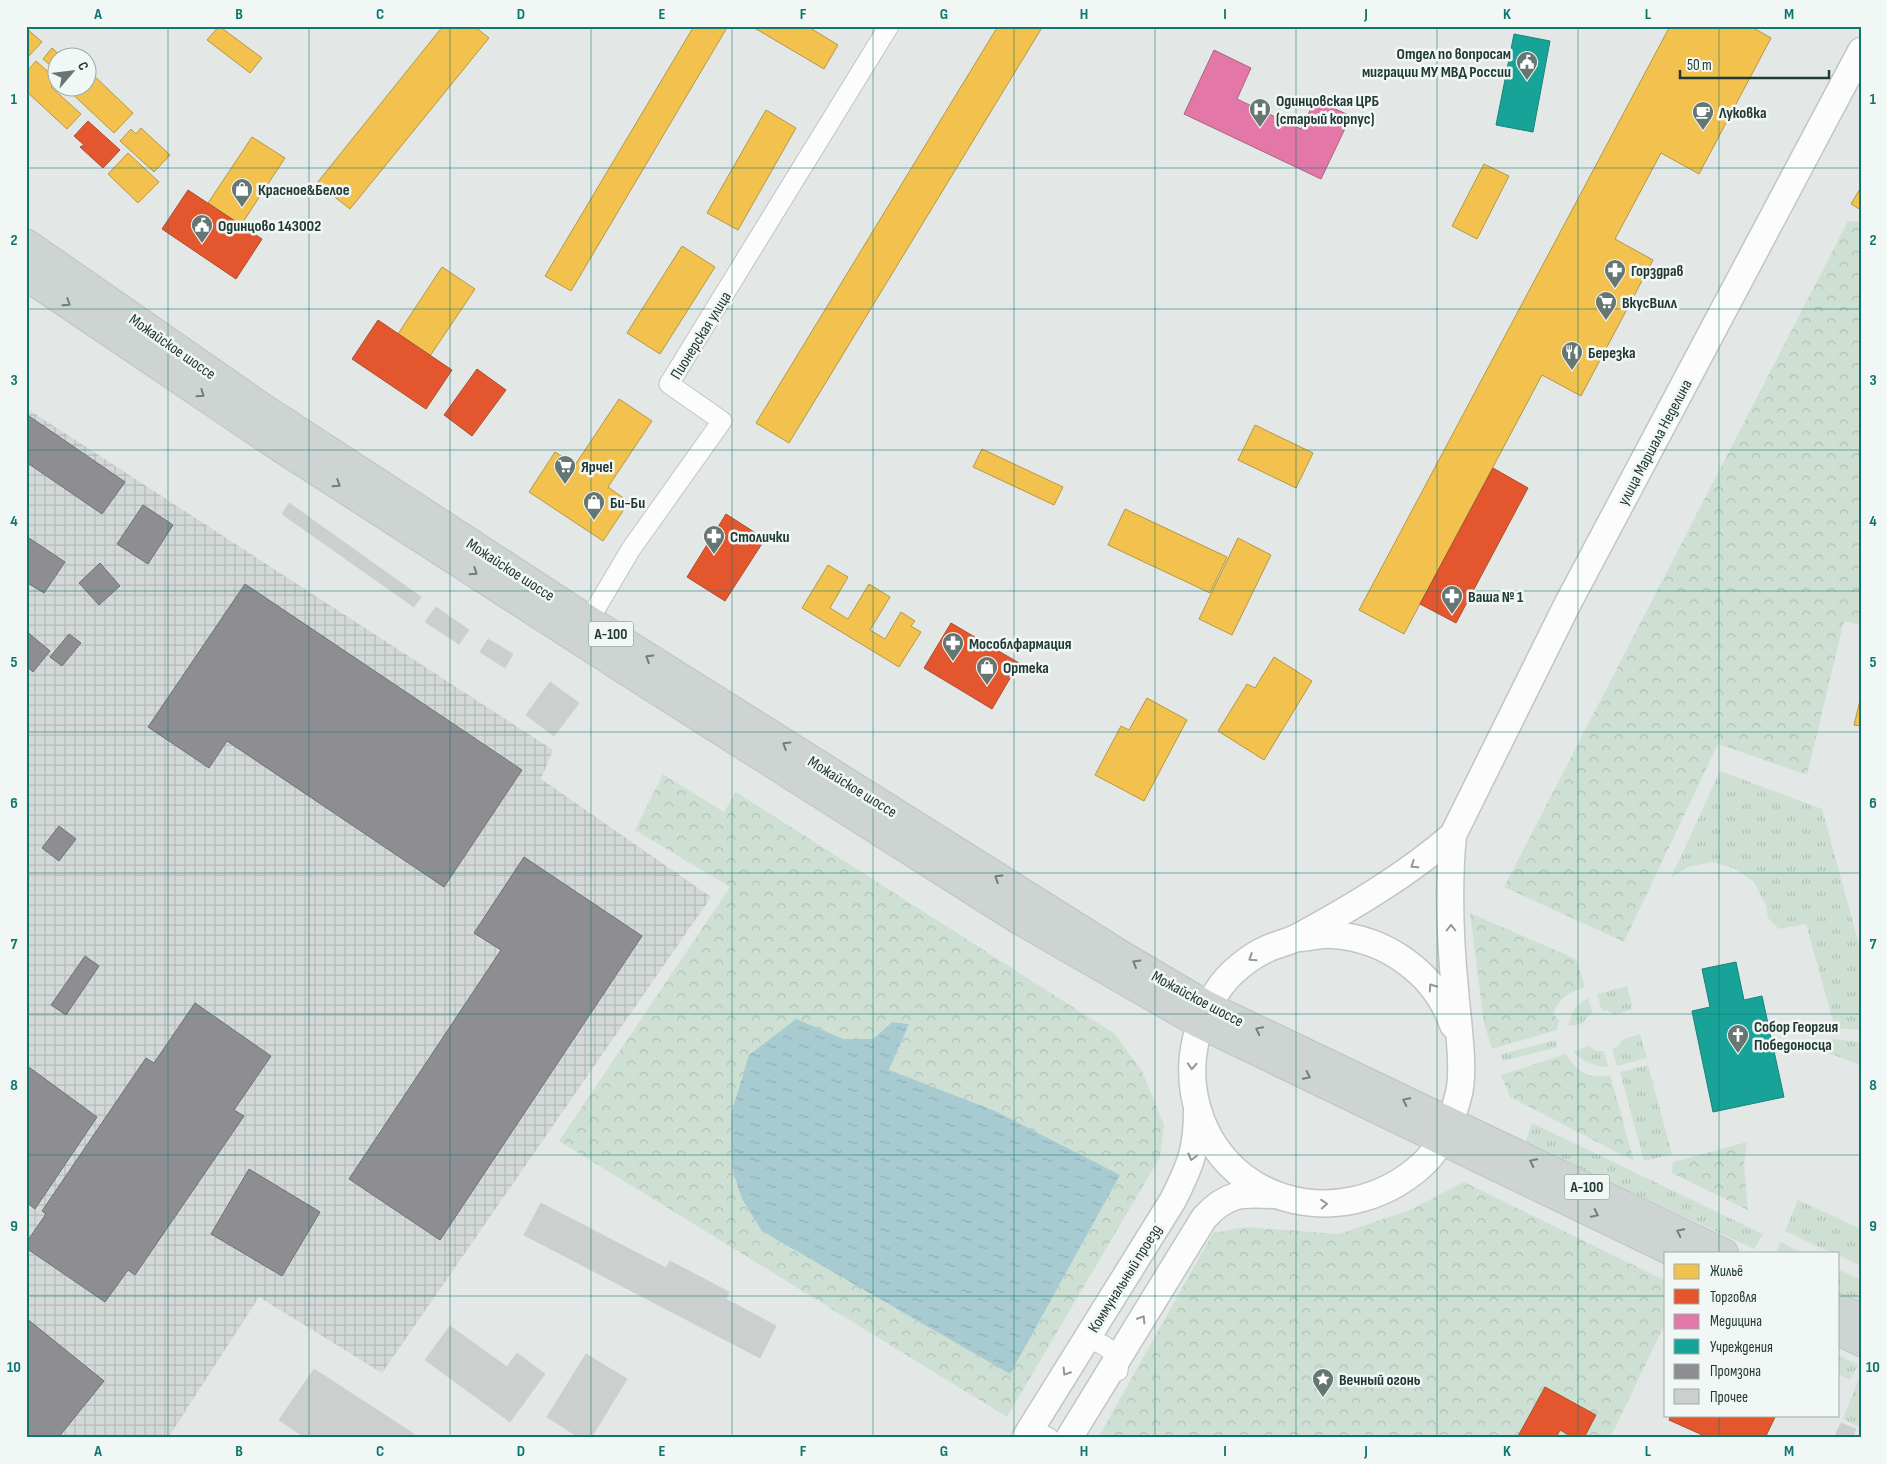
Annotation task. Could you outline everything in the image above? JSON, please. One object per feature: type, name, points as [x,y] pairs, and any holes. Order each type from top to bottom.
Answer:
[{"type":"main road","name":"улица Маршала Неделина","points":[[1453,835],[1567,605],[1861,51]]},
{"type":"main road","name":"Можайское шоссе","points":[[26,243],[262,407],[589,620],[1120,954],[1204,1015]]},
{"type":"main road","name":"Можайское шоссе","points":[[26,276],[274,443],[631,674],[1018,920],[1204,1015],[1445,1131],[1722,1252]]},
{"type":"main road","points":[[1277,1196],[1250,1181],[1227,1161],[1209,1136],[1197,1109],[1192,1077],[1194,1046],[1204,1015],[1218,988],[1240,966],[1266,949],[1296,938],[1383,886],[1436,850],[1453,835]]},
{"type":"main road","points":[[1075,1434],[1116,1360],[1204,1218],[1215,1206],[1226,1199],[1245,1193],[1277,1196],[1315,1204],[1355,1202],[1392,1188],[1424,1164],[1445,1131],[1460,1090],[1460,1046],[1451,950],[1451,859],[1453,835]]},
{"type":"main road","points":[[1296,938],[1341,936],[1368,941],[1401,957],[1428,981],[1448,1011],[1460,1046]]},
{"type":"main road","name":"Коммунальный проезд","points":[[1026,1438],[1173,1200],[1192,1162],[1197,1136],[1197,1109]]},
{"type":"main road","name":"Можайское шоссе","points":[[1445,1131],[1673,1252]]},
{"type":"main road","points":[[1840,1309],[1861,1318]]},
{"type":"main road","points":[[1840,1332],[1861,1342]]},
{"type":"street","name":"Пионерская улица","points":[[589,620],[631,548],[722,422],[669,384],[890,26]]},
{"type":"street","points":[[1085,1340],[1102,1343],[1116,1360]]},
{"type":"street","points":[[1026,1438],[1041,1434],[1049,1438]]},
{"type":"shaded area","points":[[26,408],[553,750],[541,779],[711,897],[382,1373],[259,1297],[168,1438],[26,1438]]},
{"type":"green space","points":[[1848,221],[1861,222],[1861,625],[1844,621],[1807,775],[1718,744],[1624,942],[1504,887]]},
{"type":"green space","points":[[1720,771],[1822,809],[1861,952],[1861,1030],[1835,1028],[1806,924],[1779,929],[1768,918],[1766,905],[1754,882],[1736,869],[1712,862],[1688,867],[1671,878]]},
{"type":"green space","points":[[663,774],[724,812],[736,792],[1115,1034],[1142,1071],[1164,1125],[1160,1157],[1007,1417],[559,1141],[730,887],[635,830]],"holes":[[[796,1019],[844,1039],[873,1039],[892,1022],[908,1024],[889,1070],[936,1090],[1010,1374],[900,1309]]]},
{"type":"green space","points":[[1470,913],[1576,959],[1585,987],[1569,994],[1559,1004],[1553,1014],[1559,1020],[1557,1030],[1492,1049],[1484,1023]]},
{"type":"green space","points":[[1627,986],[1633,1009],[1614,1015],[1607,1010],[1602,1011],[1597,994]]},
{"type":"green space","points":[[1588,998],[1593,1013],[1585,1019],[1583,1024],[1567,1026],[1576,1006]]},
{"type":"green space","points":[[1640,1034],[1647,1058],[1617,1066],[1612,1049],[1619,1045],[1621,1040]]},
{"type":"green space","points":[[1831,1039],[1861,1042],[1861,1065],[1825,1052]]},
{"type":"green space","points":[[1556,1040],[1558,1047],[1503,1061],[1501,1054]]},
{"type":"green space","points":[[1589,1046],[1597,1051],[1604,1051],[1608,1067],[1589,1063],[1573,1052]]},
{"type":"green space","points":[[1566,1054],[1575,1066],[1584,1073],[1596,1076],[1610,1075],[1634,1161],[1510,1097],[1501,1075]]},
{"type":"green space","points":[[1648,1065],[1672,1154],[1644,1161],[1620,1072]]},
{"type":"green space","points":[[1532,1123],[1763,1234],[1754,1249],[1525,1143]]},
{"type":"green space","points":[[1747,1142],[1744,1165],[1748,1210],[1672,1173],[1673,1162]]},
{"type":"green space","points":[[1464,1182],[1664,1280],[1664,1326],[1610,1438],[1098,1438],[1213,1233],[1246,1227],[1339,1234],[1410,1210]]},
{"type":"green space","points":[[1798,1200],[1861,1229],[1861,1266],[1840,1256],[1840,1252],[1830,1252],[1785,1231]]},
{"type":"green space","points":[[1780,1242],[1801,1252],[1777,1252]]},
{"type":"green space","points":[[1840,1270],[1861,1280],[1861,1303],[1840,1293]]},
{"type":"green space","points":[[1840,1356],[1858,1365],[1850,1380],[1840,1375]]},
{"type":"green space","points":[[1861,1373],[1861,1428],[1843,1419]]},
{"type":"water","points":[[796,1019],[844,1039],[873,1039],[892,1022],[909,1024],[889,1070],[995,1111],[1120,1175],[1010,1374],[762,1231],[742,1199],[732,1168],[731,1114],[749,1055]]},
{"type":"building: Жильё","points":[[219,26],[262,58],[250,73],[207,40]]},
{"type":"building: Жильё","points":[[443,26],[474,26],[489,38],[350,209],[317,183]]},
{"type":"building: Жильё","points":[[694,26],[728,26],[571,291],[545,276]]},
{"type":"building: Жильё","points":[[751,26],[807,26],[838,45],[824,69]]},
{"type":"building: Жильё","points":[[998,26],[1043,26],[789,443],[756,423]]},
{"type":"building: Жильё","points":[[1670,26],[1750,26],[1771,38],[1699,174],[1661,153],[1615,239],[1653,260],[1581,396],[1542,375],[1404,634],[1359,610]]},
{"type":"building: Жильё","points":[[26,28],[42,42],[26,59]]},
{"type":"building: Жильё","points":[[48,53],[48,63],[43,59]]},
{"type":"building: Жильё","points":[[36,61],[48,72],[48,98],[63,98],[81,114],[67,129],[26,91],[26,72]]},
{"type":"building: Жильё","points":[[98,80],[133,113],[114,133],[77,98],[98,98]]},
{"type":"building: Жильё","points":[[766,110],[796,128],[738,230],[707,213]]},
{"type":"building: Жильё","points":[[141,128],[170,155],[154,172],[120,141],[131,129],[136,134]]},
{"type":"building: Жильё","points":[[252,137],[285,158],[241,225],[208,203]]},
{"type":"building: Жильё","points":[[128,153],[159,182],[138,203],[108,174]]},
{"type":"building: Жильё","points":[[1484,164],[1509,176],[1477,239],[1452,226]]},
{"type":"building: Жильё","points":[[1861,187],[1861,210],[1851,204]]},
{"type":"building: Жильё","points":[[682,246],[715,267],[660,354],[627,333]]},
{"type":"building: Жильё","points":[[442,267],[475,289],[430,356],[398,334]]},
{"type":"building: Жильё","points":[[619,399],[652,421],[608,487],[629,502],[603,541],[529,492],[555,452],[575,465]]},
{"type":"building: Жильё","points":[[1255,425],[1313,453],[1296,488],[1238,460]]},
{"type":"building: Жильё","points":[[982,449],[1063,487],[1054,505],[973,467]]},
{"type":"building: Жильё","points":[[1125,509],[1227,557],[1210,593],[1108,545]]},
{"type":"building: Жильё","points":[[1238,538],[1271,555],[1232,635],[1199,619]]},
{"type":"building: Жильё","points":[[828,565],[848,577],[830,608],[848,619],[869,584],[890,597],[870,630],[885,639],[901,612],[915,621],[911,626],[921,632],[899,667],[802,608]]},
{"type":"building: Жильё","points":[[1274,657],[1312,681],[1264,760],[1218,731],[1247,684],[1255,688]]},
{"type":"building: Жильё","points":[[1861,696],[1861,726],[1854,725]]},
{"type":"building: Жильё","points":[[1147,698],[1187,720],[1144,801],[1095,775],[1121,726],[1129,730]]},
{"type":"building: Торговля","points":[[88,121],[120,150],[103,168],[80,147],[84,145],[74,136]]},
{"type":"building: Торговля","points":[[188,190],[262,239],[236,279],[162,229]]},
{"type":"building: Торговля","points":[[378,320],[452,370],[426,409],[352,359]]},
{"type":"building: Торговля","points":[[477,369],[506,390],[472,436],[444,415]]},
{"type":"building: Торговля","points":[[1493,468],[1528,488],[1456,623],[1420,604]]},
{"type":"building: Торговля","points":[[726,514],[765,539],[725,601],[687,577]]},
{"type":"building: Торговля","points":[[951,623],[1019,663],[992,709],[924,668]]},
{"type":"building: Торговля","points":[[1545,1387],[1596,1415],[1584,1438],[1574,1438],[1560,1430],[1556,1438],[1517,1438]]},
{"type":"building: Торговля","points":[[1671,1416],[1776,1416],[1765,1438],[1709,1438],[1669,1420]]},
{"type":"building: Медицина","points":[[1214,50],[1251,68],[1237,99],[1301,129],[1315,100],[1351,116],[1321,179],[1184,114]]},
{"type":"building: Учреждения","points":[[1514,34],[1550,41],[1533,132],[1496,125]]},
{"type":"building: Учреждения","name":"Собор Георгия Победоносца","points":[[1736,962],[1744,1000],[1762,996],[1784,1097],[1713,1112],[1692,1011],[1710,1007],[1702,969]]},
{"type":"building: Промзона","points":[[26,414],[125,482],[102,514],[26,462]]},
{"type":"building: Промзона","points":[[143,505],[173,525],[148,564],[117,544]]},
{"type":"building: Промзона","points":[[26,536],[65,562],[44,593],[26,582]]},
{"type":"building: Промзона","points":[[100,563],[120,586],[99,605],[79,583]]},
{"type":"building: Промзона","points":[[245,584],[522,770],[444,887],[227,741],[209,768],[148,727]]},
{"type":"building: Промзона","points":[[26,631],[50,651],[33,672],[26,666]]},
{"type":"building: Промзона","points":[[69,634],[81,643],[62,666],[50,657]]},
{"type":"building: Промзона","points":[[59,826],[76,839],[59,861],[42,848]]},
{"type":"building: Промзона","points":[[524,857],[642,936],[440,1240],[349,1179],[501,950],[474,933]]},
{"type":"building: Промзона","points":[[85,956],[99,966],[66,1015],[51,1005]]},
{"type":"building: Промзона","points":[[195,1003],[271,1056],[234,1110],[244,1116],[135,1275],[128,1270],[105,1302],[26,1248],[26,1243],[46,1214],[42,1211],[146,1058],[154,1063]]},
{"type":"building: Промзона","points":[[26,1065],[97,1117],[35,1209],[26,1202]]},
{"type":"building: Промзона","points":[[249,1169],[320,1212],[282,1276],[211,1234]]},
{"type":"building: Промзона","points":[[26,1318],[104,1381],[58,1438],[26,1438]]},
{"type":"building: Прочее","points":[[289,503],[421,597],[414,607],[282,514]]},
{"type":"building: Прочее","points":[[436,607],[469,630],[459,644],[425,622]]},
{"type":"building: Прочее","points":[[488,639],[513,654],[505,668],[480,652]]},
{"type":"building: Прочее","points":[[550,682],[579,703],[554,736],[526,715]]},
{"type":"building: Прочее","points":[[541,1203],[666,1268],[670,1261],[729,1292],[726,1299],[776,1326],[760,1358],[524,1235]]},
{"type":"building: Прочее","points":[[450,1326],[507,1367],[517,1353],[545,1374],[510,1422],[425,1360]]},
{"type":"building: Прочее","points":[[586,1354],[627,1379],[591,1438],[580,1438],[547,1417]]},
{"type":"building: Прочее","points":[[314,1369],[414,1434],[412,1438],[306,1438],[279,1420]]},
{"type":"building: Прочее","points":[[1841,1423],[1856,1429],[1852,1438],[1834,1438]]},
{"type":"place","name":"Отдел по вопросам миграции МУ МВД России","points":[[1527,81]]},
{"type":"place","name":"Одинцовская ЦРБ (старый корпус)","points":[[1260,128]]},
{"type":"place","name":"Луковка","points":[[1703,131]]},
{"type":"place","name":"Красное&Белое","points":[[242,208]]},
{"type":"place","name":"Одинцово 143002","points":[[202,244]]},
{"type":"place","name":"Горздрав","points":[[1615,289]]},
{"type":"place","name":"ВкусВилл","points":[[1606,321]]},
{"type":"place","name":"Березка","points":[[1572,371]]},
{"type":"place","name":"Ярче!","points":[[565,485]]},
{"type":"place","name":"Би-Би","points":[[594,521]]},
{"type":"place","name":"Столички","points":[[714,555]]},
{"type":"place","name":"Ваша № 1","points":[[1452,615]]},
{"type":"place","name":"Мособлфармация","points":[[953,662]]},
{"type":"place","name":"Ортека","points":[[987,686]]},
{"type":"place","name":"Собор Георгия Победоносца","points":[[1738,1054]]},
{"type":"place","name":"Вечный огонь","points":[[1323,1398]]}]
